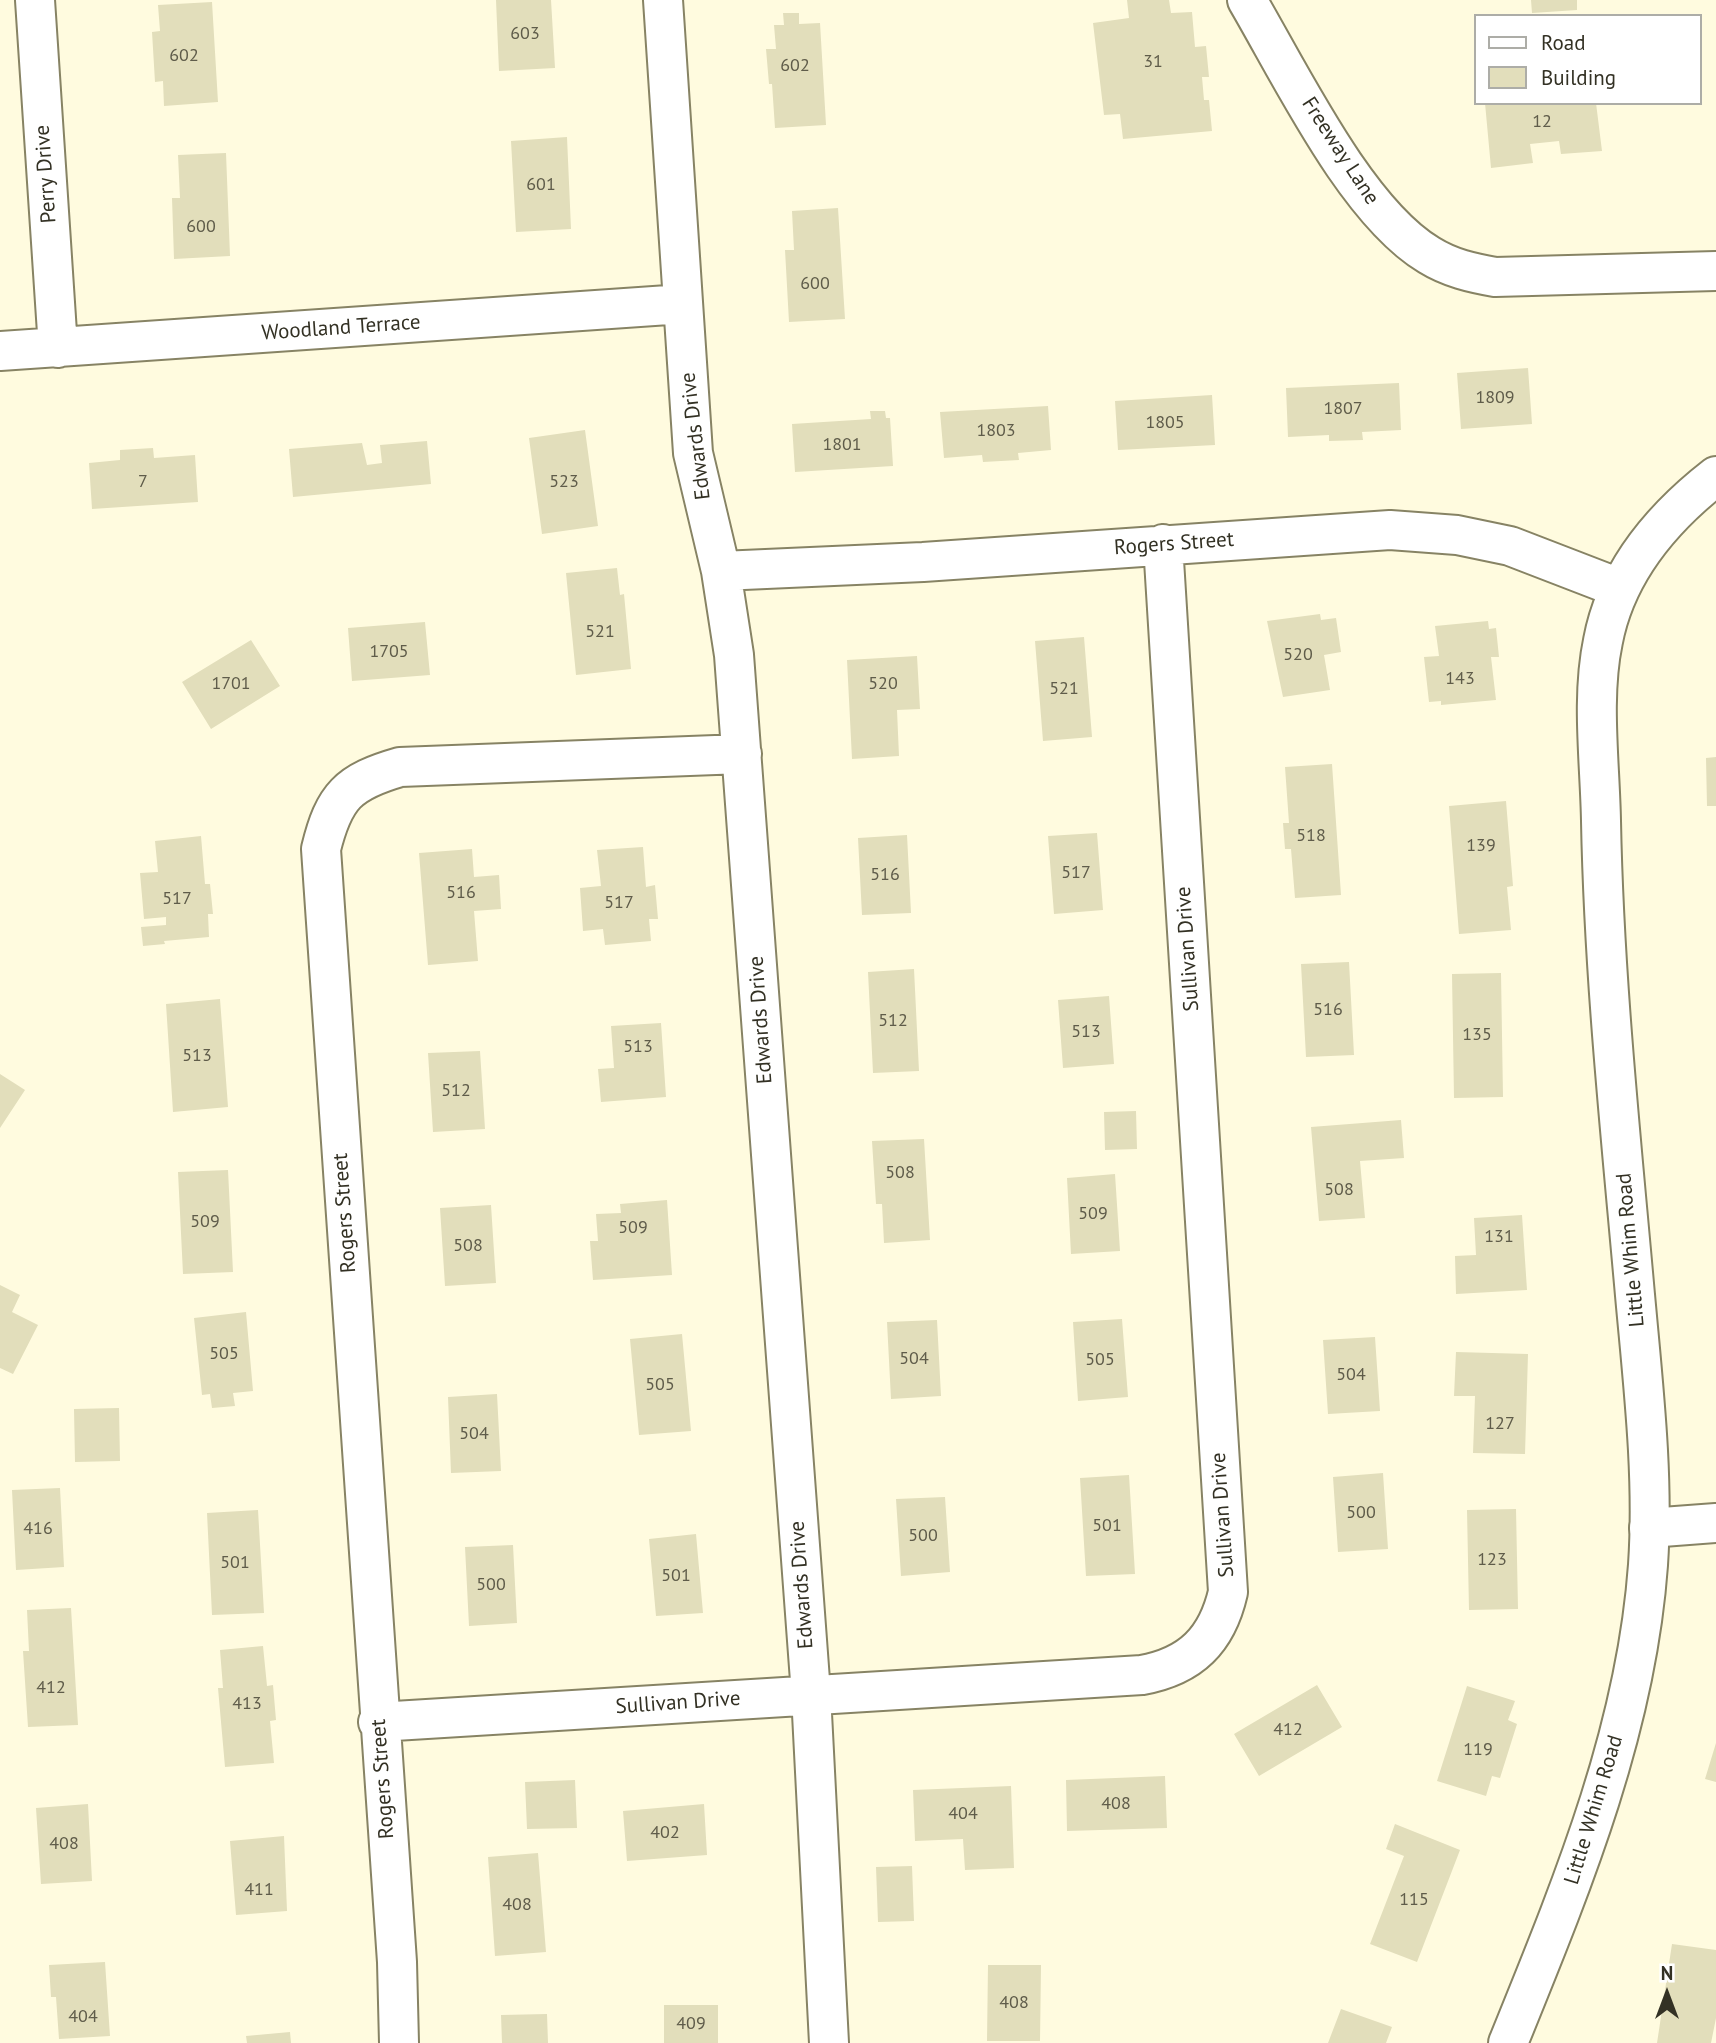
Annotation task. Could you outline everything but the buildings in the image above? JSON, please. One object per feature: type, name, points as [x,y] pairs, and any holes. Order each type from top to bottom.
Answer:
[{"type":"street","name":"Perry Drive","points":[[35,0],[58,348]]},
{"type":"street","name":"Edwards Drive","points":[[663,0],[694,453],[721,571],[734,655],[811,1694],[829,2043]]},
{"type":"street","name":"Freeway Lane","points":[[1247,0],[1348,171],[1377,210],[1428,255],[1460,270],[1495,277],[1716,271]]},
{"type":"street","name":"Woodland Terrace","points":[[0,351],[683,304]]},
{"type":"street","name":"Little Whim Road","points":[[1508,2043],[1574,1880],[1607,1780],[1637,1650],[1649,1528],[1646,1420],[1603,915],[1599,687],[1603,641],[1619,588],[1640,552],[1680,505],[1716,476]]},
{"type":"street","name":"Rogers Street","points":[[721,571],[923,562],[1390,530],[1457,535],[1541,555],[1619,588]]},
{"type":"street","name":"Sullivan Drive","points":[[378,1722],[1151,1674],[1185,1661],[1210,1638],[1223,1614],[1227,1579],[1163,544]]},
{"type":"street","name":"Rogers Street","points":[[399,2043],[397,1962],[378,1722],[321,849],[329,816],[345,793],[368,776],[400,767],[742,754]]},
{"type":"street","points":[[1649,1528],[1716,1523]]}]
